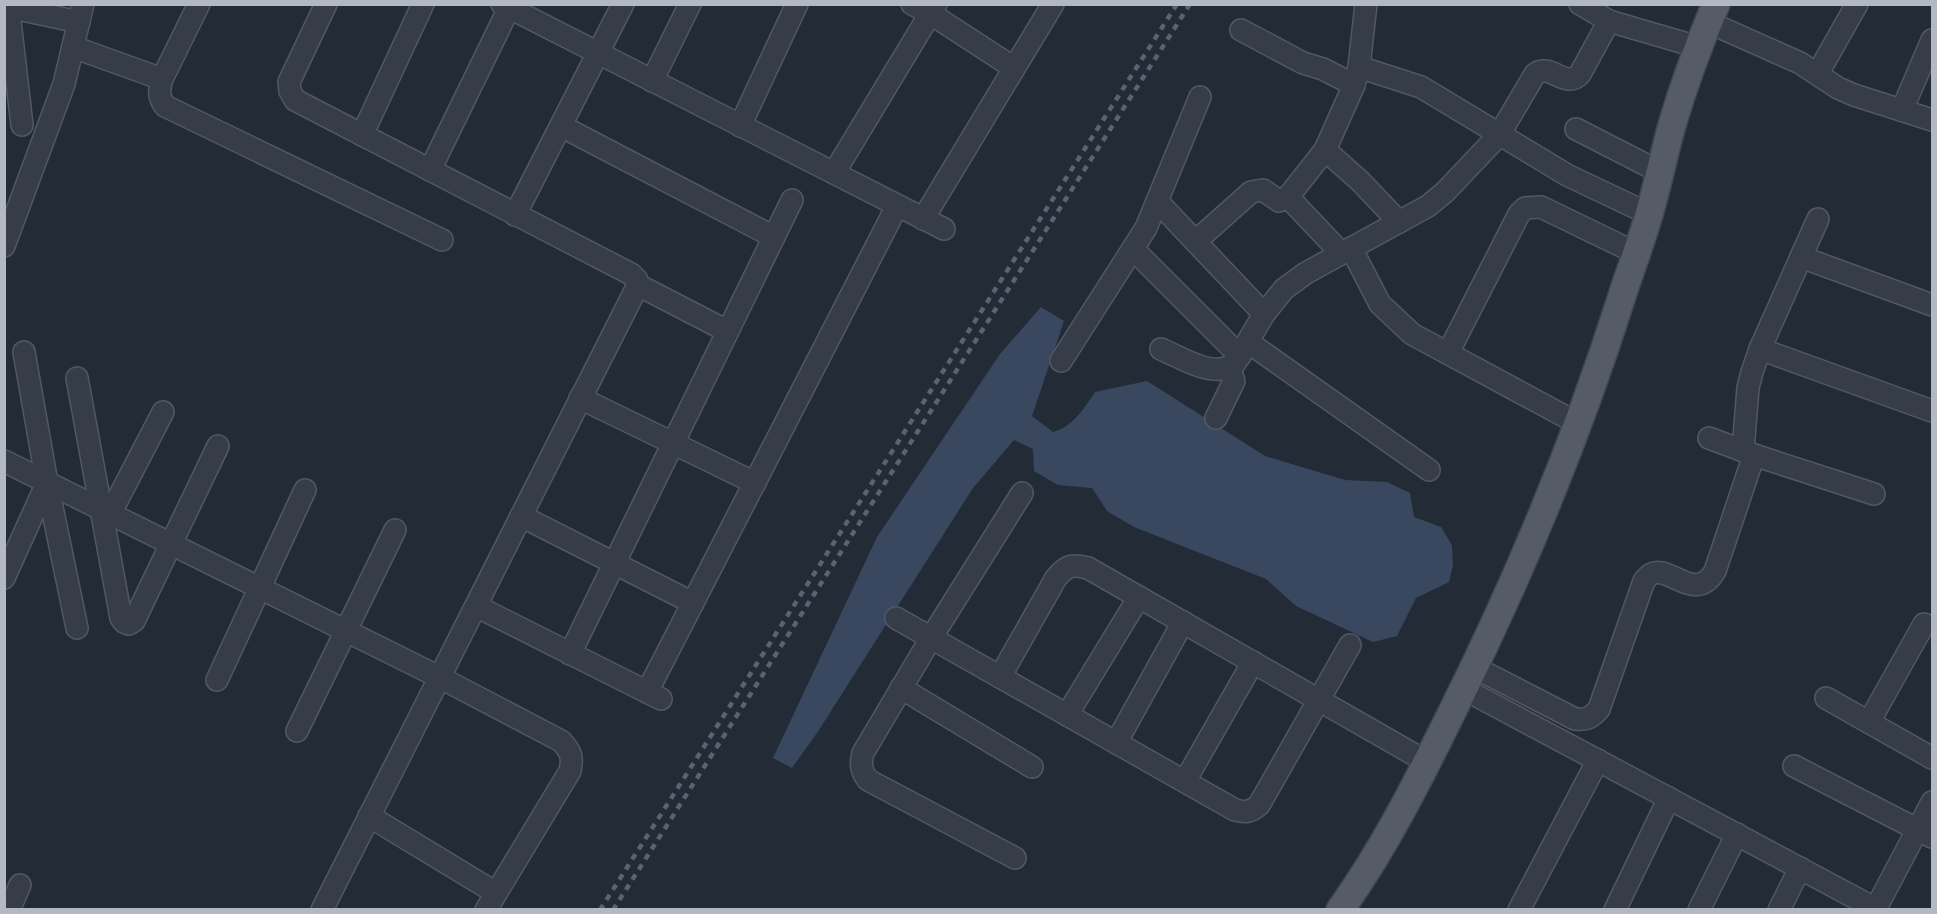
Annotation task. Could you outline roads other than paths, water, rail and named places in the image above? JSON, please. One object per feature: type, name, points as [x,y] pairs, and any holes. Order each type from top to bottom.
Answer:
[{"type":"main road","points":[[1340,909],[1401,810],[1427,762],[1510,590],[1603,357],[1649,214],[1671,127],[1707,24]]},
{"type":"street","points":[[199,4],[162,79],[159,90],[160,99],[165,106],[442,240]]},
{"type":"street","points":[[322,909],[441,678],[638,285],[637,280],[631,274],[295,100],[290,91],[289,82],[292,72],[326,4]]},
{"type":"street","points":[[362,135],[423,4]]},
{"type":"street","points":[[515,215],[623,4]]},
{"type":"street","points":[[652,81],[690,4]]},
{"type":"street","points":[[740,126],[797,4]]},
{"type":"street","points":[[923,219],[1053,4]]},
{"type":"street","points":[[1196,241],[1251,192],[1263,190],[1279,201],[1288,198],[1325,150],[1357,76],[1366,4]]},
{"type":"street","points":[[1580,4],[1609,21],[1707,24],[1789,58],[1818,73],[1838,88],[1854,95],[1932,120]]},
{"type":"street","points":[[1818,73],[1857,4]]},
{"type":"street","points":[[4,246],[13,193],[45,137],[64,84],[81,13],[8,6],[14,120],[45,137]]},
{"type":"street","points":[[430,170],[507,6],[944,229]]},
{"type":"street","points":[[834,173],[926,8],[1014,68]]},
{"type":"street","points":[[1161,349],[1209,369],[1223,370],[1239,355],[1264,314],[1284,289],[1305,273],[1428,206],[1445,192],[1499,135],[1535,74],[1540,70],[1548,70],[1570,80],[1576,79],[1609,21]]},
{"type":"street","points":[[1241,30],[1303,63],[1357,76],[1421,87],[1567,175],[1649,214]]},
{"type":"street","points":[[1902,110],[1932,40]]},
{"type":"street","points":[[73,47],[162,79]]},
{"type":"street","points":[[1061,361],[1146,228],[1200,97]]},
{"type":"street","points":[[561,126],[774,237]]},
{"type":"street","points":[[1576,129],[1660,172]]},
{"type":"street","points":[[1325,150],[1360,181],[1399,222]]},
{"type":"street","points":[[1288,198],[1346,251],[1380,304],[1412,334],[1577,423]]},
{"type":"street","points":[[570,654],[792,200]]},
{"type":"street","points":[[1157,201],[1264,314]]},
{"type":"street","points":[[476,606],[654,696],[693,603],[897,206]]},
{"type":"street","points":[[1448,353],[1525,208],[1541,207],[1636,253]]},
{"type":"street","points":[[1469,678],[1575,719],[1584,720],[1592,717],[1599,709],[1644,581],[1651,574],[1658,573],[1690,584],[1702,584],[1710,579],[1715,571],[1748,453],[1748,388],[1760,349],[1818,219]]},
{"type":"street","points":[[1133,249],[1239,355],[1429,470]]},
{"type":"street","points":[[1801,257],[1932,305]]},
{"type":"street","points":[[638,285],[727,331]]},
{"type":"street","points":[[1760,349],[1932,411]]},
{"type":"street","points":[[24,352],[76,628]]},
{"type":"street","points":[[1216,418],[1234,381],[1239,355]]},
{"type":"street","points":[[77,378],[106,512],[121,618],[124,622],[129,624],[134,621],[218,446]]},
{"type":"street","points":[[580,398],[755,483]]},
{"type":"street","points":[[106,512],[163,412]]},
{"type":"street","points":[[1709,438],[1874,494]]},
{"type":"street","points":[[4,461],[441,678],[561,741],[570,751],[572,760],[570,771],[491,901],[369,816]]},
{"type":"street","points":[[4,578],[47,483]]},
{"type":"street","points":[[217,680],[305,490]]},
{"type":"street","points":[[1015,858],[868,780],[863,773],[861,763],[863,753],[901,688],[1022,493]]},
{"type":"street","points":[[521,516],[693,603]]},
{"type":"street","points":[[297,731],[394,530]]},
{"type":"street","points":[[1000,677],[1056,578],[1064,569],[1074,565],[1088,568],[1427,762]]},
{"type":"street","points":[[1067,715],[1139,597]]},
{"type":"street","points":[[896,618],[1235,810],[1244,812],[1252,811],[1259,805],[1350,645]]},
{"type":"street","points":[[1116,743],[1183,622]]},
{"type":"street","points":[[1869,722],[1924,624]]},
{"type":"street","points":[[1185,782],[1253,662]]},
{"type":"street","points":[[1469,678],[1598,760],[1877,909],[1925,833],[1932,802]]},
{"type":"street","points":[[901,688],[1032,767]]},
{"type":"street","points":[[1826,698],[1932,758]]},
{"type":"street","points":[[1519,909],[1598,760]]},
{"type":"street","points":[[1794,766],[1925,833]]},
{"type":"street","points":[[1615,909],[1669,798]]},
{"type":"street","points":[[1699,909],[1737,834]]},
{"type":"street","points":[[1779,909],[1800,868]]},
{"type":"street","points":[[9,909],[20,885]]},
{"type":"water","points":[[1041,307],[1064,321],[1032,416],[1053,432],[1072,422],[1095,392],[1147,381],[1265,456],[1345,480],[1387,482],[1410,493],[1414,517],[1441,527],[1452,545],[1453,565],[1449,582],[1416,598],[1397,636],[1373,642],[1296,606],[1266,579],[1134,527],[1107,511],[1092,488],[1058,485],[1034,471],[1033,449],[1014,440],[973,488],[817,733],[792,768],[773,758],[877,537],[1000,354]]},
{"type":"railway","points":[[600,910],[1177,4]]},
{"type":"railway","points":[[613,910],[1190,4]]}]
